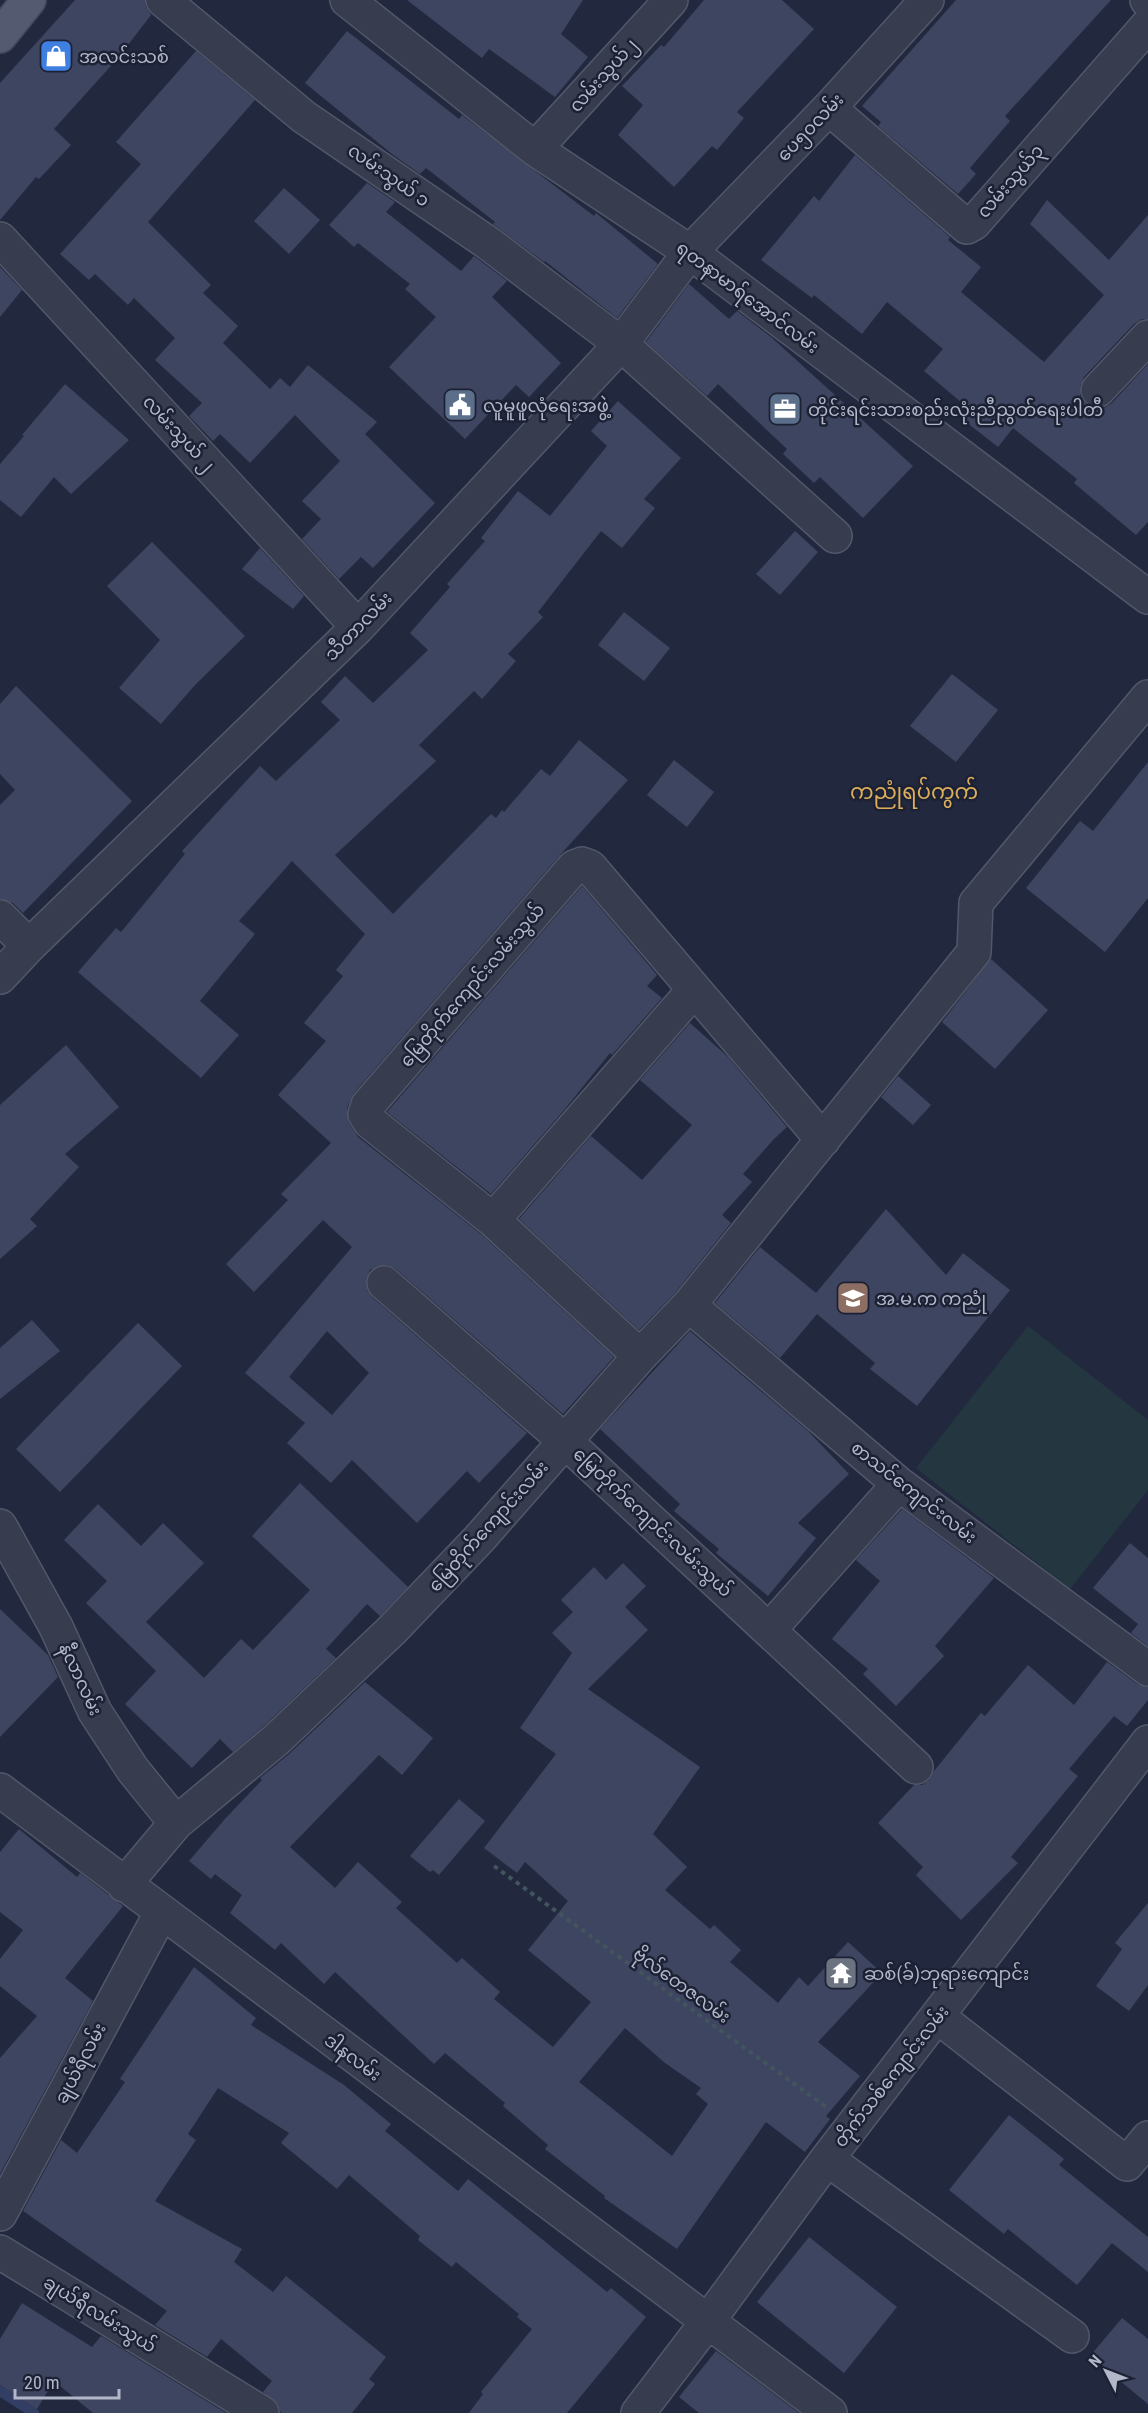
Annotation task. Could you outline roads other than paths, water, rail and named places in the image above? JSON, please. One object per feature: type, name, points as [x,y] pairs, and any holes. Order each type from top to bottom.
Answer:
[{"type":"main road","points":[[0,36],[29,0]]},
{"type":"street","name":"လမ်းသွယ် ၁","points":[[163,0],[304,117],[488,243],[621,344],[836,536]]},
{"type":"street","name":"ရတနာမာရ်အောင်လမ်း","points":[[347,0],[535,149],[690,252],[1148,597]]},
{"type":"street","name":"လမ်းသွယ်၂","points":[[535,149],[671,0]]},
{"type":"street","name":"ပေ၅၀လမ်း","points":[[690,252],[829,108],[927,0]]},
{"type":"street","name":"လမ်းသွယ်၃","points":[[829,108],[967,227],[974,223],[1148,25]]},
{"type":"street","name":"လမ်းသွယ် ၂","points":[[0,239],[358,627]]},
{"type":"street","name":"သီတာလမ်း","points":[[0,977],[29,946],[358,627],[621,344],[690,252]]},
{"type":"street","points":[[1098,390],[1148,337]]},
{"type":"street","name":"မြေတိုက်ကျောင်းလမ်း","points":[[124,1885],[176,1823],[276,1740],[391,1631],[479,1539],[640,1356],[689,1305],[974,952],[976,903],[1148,697]]},
{"type":"street","name":"မြေတိုက်ကျောင်းလမ်းသွယ်","points":[[640,1356],[493,1220],[370,1122],[365,1114],[368,1105],[574,867],[582,864],[590,867],[823,1140]]},
{"type":"street","points":[[0,917],[29,946]]},
{"type":"street","points":[[493,1220],[694,990]]},
{"type":"street","name":"မြေတိုက်ကျောင်းလမ်းသွယ်","points":[[384,1283],[565,1441],[916,1767]]},
{"type":"street","name":"စာသင်ကျောင်းလမ်း","points":[[689,1305],[899,1484],[1148,1669]]},
{"type":"street","points":[[770,1630],[899,1484]]},
{"type":"street","name":"နီလာလမ်း","points":[[1,1530],[56,1627],[95,1712],[133,1770],[176,1823]]},
{"type":"street","name":"တိုက်သစ်ကျောင်းလမ်း","points":[[638,2413],[827,2159],[1148,1742]]},
{"type":"street","name":"ဒါနလမ်း","points":[[0,1790],[160,1913],[830,2413]]},
{"type":"street","name":"ချယ်ရီလမ်း","points":[[0,2214],[160,1913]]},
{"type":"street","points":[[937,2016],[1127,2164],[1148,2138]]},
{"type":"street","points":[[827,2159],[1072,2336]]},
{"type":"street","name":"ချယ်ရီလမ်းသွယ်","points":[[0,2252],[262,2413]]},
{"type":"waterway","points":[[0,2391],[34,2413]]},
{"type":"place","name":"အလင်းသစ်","points":[[56,56]]},
{"type":"place","name":"လူမူဖူလုံရေးအဖွဲ့","points":[[460,405]]},
{"type":"place","name":"တိုင်းရင်းသားစည်းလုံးညီညွတ်ရေးပါတီ","points":[[785,409]]},
{"type":"place","name":"အ.မ.က ကညုံ","points":[[853,1298]]},
{"type":"place","name":"ဆစ်(ခ်)ဘုရားကျောင်း","points":[[841,1973]]},
{"type":"district","name":"ကညုံရပ်ကွက်","points":[[914,792]]}]
